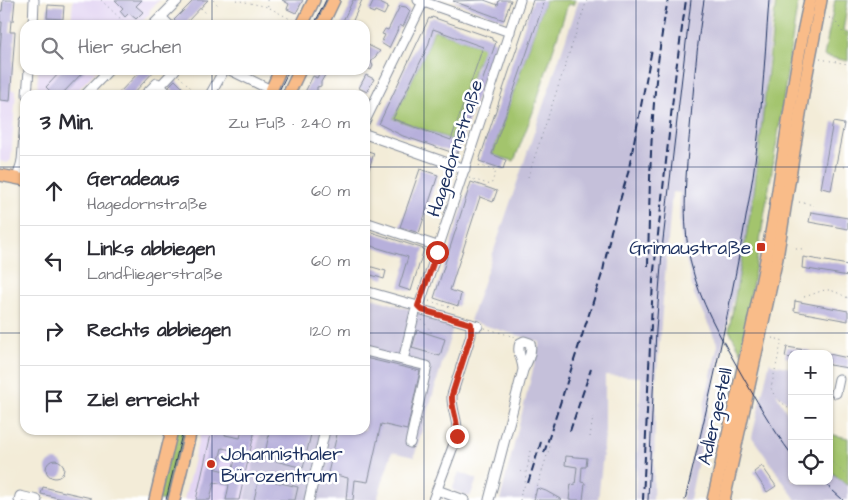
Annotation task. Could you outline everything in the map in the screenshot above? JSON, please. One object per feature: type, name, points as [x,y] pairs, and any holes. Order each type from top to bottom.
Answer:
[{"type":"main road","points":[[300,20],[314,0]]},
{"type":"main road","points":[[324,20],[334,0]]},
{"type":"main road","points":[[760,339],[771,232],[795,78],[810,0]]},
{"type":"main road","points":[[760,339],[774,276],[788,197],[806,73],[821,0]]},
{"type":"main road","points":[[271,90],[278,75]]},
{"type":"main road","points":[[290,90],[298,75]]},
{"type":"main road","points":[[0,174],[20,180]]},
{"type":"main road","points":[[771,232],[773,244],[768,274],[774,276]]},
{"type":"main road","name":"Adlergestell","points":[[712,500],[760,339]]},
{"type":"main road","name":"Adlergestell","points":[[724,500],[760,339]]},
{"type":"main road","points":[[155,500],[171,435]]},
{"type":"main road","points":[[174,500],[190,435]]},
{"type":"street","points":[[32,20],[34,0]]},
{"type":"street","points":[[158,20],[178,0]]},
{"type":"street","name":"Hagedornstraße","points":[[403,360],[418,305],[520,0]]},
{"type":"street","points":[[370,110],[421,1],[510,32]]},
{"type":"street","points":[[161,17],[164,20]]},
{"type":"street","points":[[27,90],[29,75]]},
{"type":"street","points":[[90,90],[104,75]]},
{"type":"street","points":[[160,86],[170,75]]},
{"type":"street","points":[[213,90],[221,75]]},
{"type":"street","points":[[239,75],[265,90]]},
{"type":"street","points":[[150,90],[157,83],[164,90]]},
{"type":"street","points":[[370,136],[465,169]]},
{"type":"street","points":[[370,224],[434,245],[437,252]]},
{"type":"street","points":[[370,292],[418,305],[422,310],[475,325],[452,395],[451,403],[458,426],[457,436],[433,500]]},
{"type":"street","points":[[489,500],[522,370],[528,361],[531,347],[528,342],[522,341]]},
{"type":"street","points":[[370,352],[427,366],[410,443]]},
{"type":"street","points":[[836,393],[839,379]]},
{"type":"street","points":[[309,500],[324,435]]},
{"type":"street","points":[[437,490],[464,500]]},
{"type":"street","points":[[19,500],[20,496],[37,500]]},
{"type":"path","points":[[101,0],[122,20]]},
{"type":"path","points":[[212,0],[219,6]]},
{"type":"path","points":[[236,0],[268,8],[292,20]]},
{"type":"path","points":[[267,0],[268,8]]},
{"type":"path","points":[[528,177],[587,0]]},
{"type":"path","points":[[201,8],[208,15]]},
{"type":"path","points":[[829,18],[833,18],[848,40]]},
{"type":"path","points":[[820,59],[848,64]]},
{"type":"path","points":[[178,75],[193,90]]},
{"type":"path","points":[[844,167],[848,166]]},
{"type":"path","points":[[465,169],[496,171],[491,186],[465,169]]},
{"type":"path","points":[[799,202],[814,205]]},
{"type":"path","points":[[791,247],[802,249]]},
{"type":"path","points":[[804,297],[825,289],[839,292],[848,298]]},
{"type":"path","points":[[418,305],[457,309],[459,306]]},
{"type":"path","points":[[418,305],[431,334]]},
{"type":"path","points":[[475,325],[516,337],[522,341]]},
{"type":"path","points":[[760,339],[782,340],[771,388],[774,395],[788,408]]},
{"type":"path","points":[[590,437],[593,417]]},
{"type":"path","points":[[533,500],[550,446]]},
{"type":"path","points":[[520,500],[522,487],[525,486],[530,451]]},
{"type":"path","points":[[529,462],[534,463]]},
{"type":"path","points":[[833,463],[848,477]]},
{"type":"path","points":[[520,471],[526,472]]},
{"type":"shaded area","points":[[73,0],[161,0],[149,11],[150,13],[144,20],[71,20]]},
{"type":"shaded area","points":[[579,0],[773,0],[754,193],[739,274],[710,400],[690,500],[682,500],[718,345],[694,294],[679,227],[680,193],[672,192],[656,382],[653,500],[635,500],[641,377],[605,375],[605,435],[598,500],[500,500],[540,342],[470,321]]},
{"type":"shaded area","points":[[38,75],[92,75],[78,90],[37,90]]},
{"type":"shaded area","points":[[0,89],[16,90],[11,160],[7,163],[0,161]]},
{"type":"shaded area","points":[[370,297],[454,324],[414,457],[392,452],[377,500],[245,500],[260,435],[370,435]]},
{"type":"shaded area","points":[[770,361],[771,364],[788,367],[788,403],[776,393],[788,415],[788,485],[833,485],[833,473],[848,486],[848,500],[796,500],[752,437]]},
{"type":"shaded area","points":[[200,435],[260,435],[245,500],[184,500]]},
{"type":"shaded area","points":[[459,472],[477,479],[470,497],[452,490]]},
{"type":"green space","points":[[545,0],[575,0],[573,5],[568,4],[533,112],[514,161],[492,155]]},
{"type":"green space","points":[[776,0],[798,0],[778,135],[741,352],[729,330],[754,193]]},
{"type":"green space","points":[[835,0],[848,0],[843,31],[848,32],[848,61],[824,56]]},
{"type":"green space","points":[[434,30],[484,47],[478,63],[476,63],[452,135],[453,140],[392,118],[396,114]]},
{"type":"green space","points":[[174,435],[187,435],[170,500],[158,500]]},
{"type":"green space","points":[[833,435],[848,438],[848,486],[833,473]]},
{"type":"building","points":[[3,0],[15,0],[10,32],[15,32],[10,101],[0,100],[2,22],[0,22],[0,11],[2,11]]},
{"type":"building","points":[[115,0],[142,0],[136,6],[143,12],[136,19],[129,13],[125,17],[120,11],[123,8]]},
{"type":"building","points":[[194,0],[208,0],[189,20],[174,20]]},
{"type":"building","points":[[282,0],[303,0],[296,13],[287,9],[289,4]]},
{"type":"building","points":[[353,0],[362,0],[353,20],[343,20]]},
{"type":"building","points":[[374,0],[388,7],[384,15],[375,11],[374,13],[369,11]]},
{"type":"building","points":[[484,0],[498,5],[499,0],[511,0],[504,20],[453,1]]},
{"type":"building","points":[[533,0],[545,0],[492,154],[506,160],[503,169],[479,161]]},
{"type":"building","points":[[48,5],[64,6],[63,19],[47,18]]},
{"type":"building","points":[[400,6],[406,7],[410,11],[403,27],[400,25],[389,48],[381,43],[385,35],[382,34],[385,29],[388,30]]},
{"type":"building","points":[[432,17],[492,38],[496,42],[457,154],[403,136],[379,124],[429,18],[431,19]],"holes":[[[433,29],[483,47],[451,140],[393,119],[428,46]]]},
{"type":"building","points":[[370,46],[380,51],[371,62],[373,66],[371,70]]},
{"type":"building","points":[[57,75],[80,75],[66,90],[49,90],[46,87]]},
{"type":"building","points":[[136,75],[150,75],[137,90],[122,90]]},
{"type":"building","points":[[318,75],[325,75],[321,86],[317,87],[317,90],[306,90],[313,76],[317,78]]},
{"type":"building","points":[[366,75],[374,79],[368,90],[359,88]]},
{"type":"building","points":[[175,80],[185,90],[172,90],[169,86]]},
{"type":"building","points":[[833,122],[844,124],[831,190],[821,188]]},
{"type":"building","points":[[370,152],[374,153],[370,166]]},
{"type":"building","points":[[420,169],[438,175],[419,233],[400,227]]},
{"type":"building","points":[[471,182],[497,191],[493,202],[480,197],[450,290],[461,294],[458,306],[434,298]]},
{"type":"building","points":[[811,212],[848,218],[848,229],[809,222]]},
{"type":"building","points":[[370,232],[424,249],[411,291],[399,287],[408,257],[370,246]]},
{"type":"building","points":[[803,257],[848,265],[848,276],[802,268]]},
{"type":"building","points":[[370,266],[386,271],[384,279],[370,275]]},
{"type":"building","points":[[795,301],[848,311],[848,321],[794,311]]},
{"type":"building","points":[[417,330],[445,339],[440,356],[412,348]]},
{"type":"building","points":[[787,347],[805,350],[788,350],[788,357],[785,357]]},
{"type":"building","points":[[833,355],[848,358],[848,368],[833,366]]},
{"type":"building","points":[[370,359],[420,371],[407,430],[381,424],[368,482],[355,480],[353,500],[346,500],[348,478],[328,473],[337,435],[370,435]]},
{"type":"building","name":"Johannisthaler Bürozentrum","points":[[211,435],[240,438],[241,435],[254,435],[239,500],[226,500],[229,485],[214,482],[210,500],[196,500]],"holes":[[[222,448],[237,451],[232,473],[217,469]]]},
{"type":"building","points":[[269,435],[311,435],[303,468],[264,458]]},
{"type":"building","points":[[566,456],[587,458],[586,467],[582,467],[581,482],[585,483],[583,500],[569,500],[571,484],[575,485],[577,467],[565,465]]},
{"type":"building","points":[[55,460],[61,463],[64,469],[61,475],[55,478],[49,475],[46,469],[49,463]]},
{"type":"building","points":[[762,466],[776,486],[767,492],[754,472]]},
{"type":"building","points":[[259,478],[298,487],[295,500],[254,500]]},
{"type":"building","points":[[43,487],[91,498],[91,500],[67,500],[41,494]]},
{"type":"building","points":[[537,488],[546,491],[562,500],[534,500]]},
{"type":"tram line","points":[[316,20],[326,0]]},
{"type":"tram line","points":[[648,500],[656,330],[663,240],[691,0]]},
{"type":"tram line","points":[[704,0],[699,32],[686,179],[685,213],[691,264],[699,291],[717,330],[777,434],[788,449]]},
{"type":"tram line","points":[[685,500],[720,351],[749,200],[759,125],[769,0]]},
{"type":"tram line","points":[[279,90],[287,75]]},
{"type":"tram line","points":[[166,500],[182,435]]},
{"type":"tram line","points":[[826,485],[843,500]]},
{"type":"railway","points":[[648,266],[650,166],[654,99],[668,0]]},
{"type":"railway","points":[[643,500],[653,280],[676,70],[686,0]]},
{"type":"railway","points":[[544,453],[603,271],[611,231],[628,173],[652,49]]},
{"type":"railway","points":[[570,431],[591,369]]},
{"type":"railway","points":[[528,483],[541,442]]},
{"type":"place","name":"Grimaustraße","points":[[761,247]]},
{"type":"place","name":"Johannisthaler Bürozentrum","points":[[211,464]]},
{"type":"route","points":[[437,252],[418,306],[422,310],[471,324],[472,330],[452,395],[451,403],[458,426],[457,436]]}]
